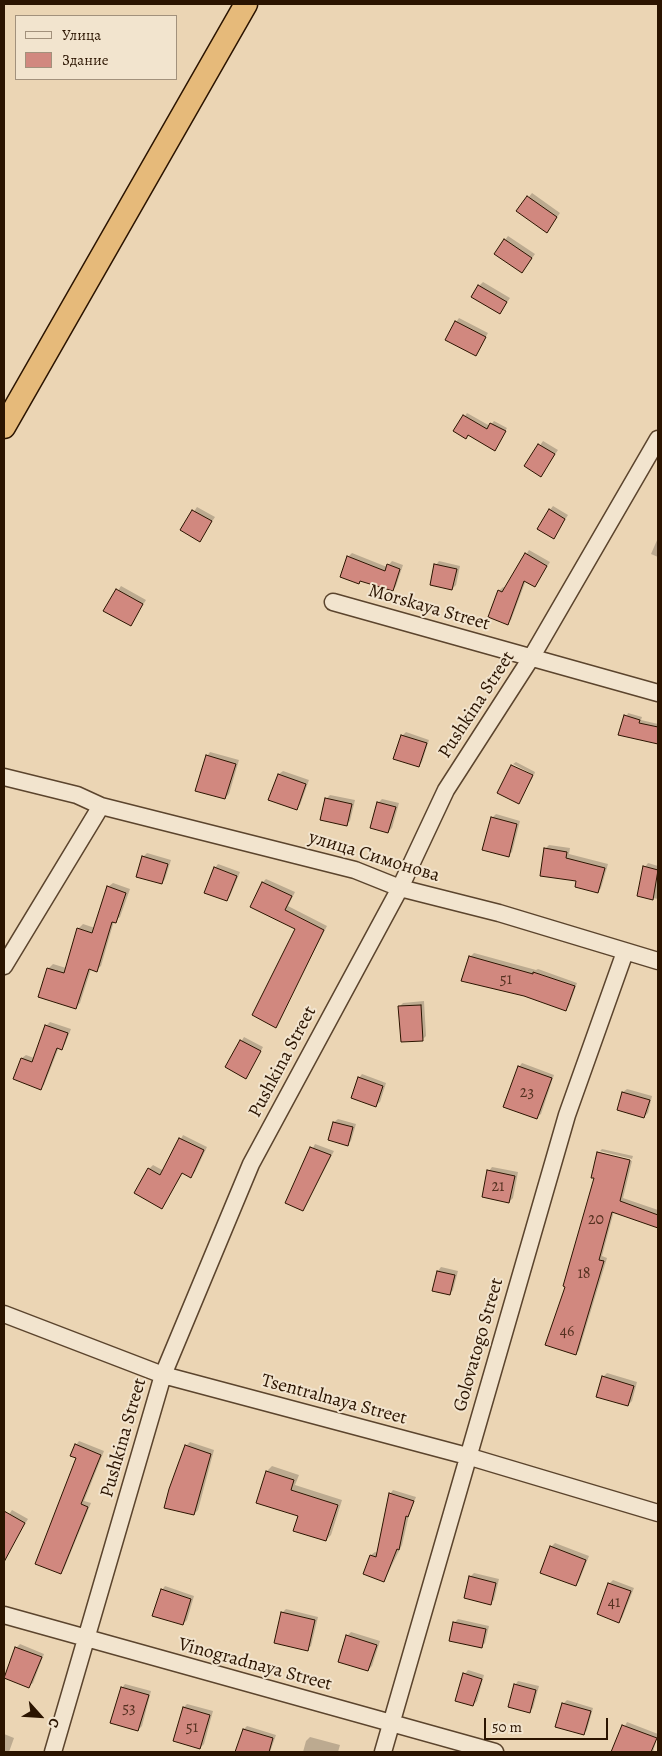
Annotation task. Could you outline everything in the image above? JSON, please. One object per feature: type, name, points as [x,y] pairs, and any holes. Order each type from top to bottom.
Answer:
[{"type":"highway","points":[[4,427],[246,4]]},
{"type":"street","name":"Pushkina Street","points":[[53,1752],[163,1375],[251,1164],[400,888],[446,790],[531,658],[658,439]]},
{"type":"street","name":"Morskaya Street","points":[[333,602],[658,693]]},
{"type":"street","name":"улица Симонова","points":[[4,777],[77,795],[101,806],[355,870],[400,888],[499,913],[658,961]]},
{"type":"street","points":[[4,966],[101,806]]},
{"type":"street","name":"Golovatogo Street","points":[[383,1752],[567,1115],[625,952]]},
{"type":"street","name":"Tsentralnaya Street","points":[[4,1314],[163,1375],[467,1456],[658,1513]]},
{"type":"street","name":"Vinogradnaya Street","points":[[4,1615],[495,1752]]},
{"type":"building","points":[[527,196],[557,217],[547,233],[516,211]]},
{"type":"building","points":[[504,239],[532,258],[522,273],[494,254]]},
{"type":"building","points":[[478,285],[507,302],[500,314],[471,297]]},
{"type":"building","points":[[455,321],[486,337],[476,356],[445,340]]},
{"type":"building","points":[[463,415],[487,429],[490,423],[506,431],[495,451],[468,435],[466,439],[453,431]]},
{"type":"building","points":[[538,444],[555,454],[541,477],[524,466]]},
{"type":"building","points":[[549,509],[565,519],[554,539],[537,529]]},
{"type":"building","points":[[192,510],[212,521],[200,542],[180,530]]},
{"type":"building","points":[[525,553],[547,566],[535,587],[524,581],[508,625],[488,617],[498,590],[502,592]]},
{"type":"building","points":[[347,556],[385,571],[387,564],[400,569],[393,591],[360,581],[359,584],[340,577]]},
{"type":"building","points":[[434,564],[457,569],[452,590],[430,585]]},
{"type":"building","points":[[116,589],[143,604],[131,626],[103,611]]},
{"type":"building","points":[[624,715],[640,720],[639,723],[658,727],[658,744],[618,735]]},
{"type":"building","points":[[401,735],[427,743],[419,767],[393,759]]},
{"type":"building","points":[[206,755],[236,764],[225,799],[195,791]]},
{"type":"building","points":[[511,765],[533,775],[519,804],[497,793]]},
{"type":"building","points":[[278,774],[306,784],[297,810],[268,800]]},
{"type":"building","points":[[325,798],[352,804],[347,826],[320,820]]},
{"type":"building","points":[[377,802],[396,807],[388,833],[370,828]]},
{"type":"building","points":[[491,817],[517,824],[509,857],[482,850]]},
{"type":"building","points":[[544,848],[567,852],[566,858],[605,868],[598,893],[575,887],[576,881],[540,876]]},
{"type":"building","points":[[142,856],[168,864],[162,884],[136,877]]},
{"type":"building","points":[[643,866],[658,870],[653,900],[637,896]]},
{"type":"building","points":[[214,867],[237,876],[227,901],[204,893]]},
{"type":"building","points":[[262,882],[292,896],[285,910],[324,930],[276,1028],[252,1015],[295,929],[250,907]]},
{"type":"building","points":[[107,886],[126,893],[116,923],[112,922],[97,972],[89,969],[76,1009],[38,997],[47,968],[64,973],[77,928],[92,933]]},
{"type":"building","points":[[469,956],[533,974],[533,972],[575,986],[566,1011],[524,996],[461,981]]},
{"type":"building","points":[[421,1005],[423,1041],[401,1042],[398,1006]]},
{"type":"building","points":[[45,1025],[68,1033],[62,1050],[57,1048],[41,1090],[13,1079],[21,1058],[32,1062]]},
{"type":"building","points":[[240,1040],[261,1051],[246,1079],[225,1067]]},
{"type":"building","points":[[518,1066],[552,1078],[537,1119],[503,1107]]},
{"type":"building","points":[[358,1077],[383,1086],[376,1107],[351,1098]]},
{"type":"building","points":[[622,1092],[650,1100],[644,1118],[617,1110]]},
{"type":"building","points":[[333,1122],[353,1127],[348,1146],[328,1140]]},
{"type":"building","points":[[179,1138],[204,1150],[191,1178],[182,1173],[162,1209],[134,1193],[148,1168],[160,1175]]},
{"type":"building","points":[[310,1147],[331,1155],[303,1211],[285,1203]]},
{"type":"building","points":[[597,1152],[630,1160],[620,1201],[658,1215],[658,1228],[612,1212],[599,1260],[604,1261],[576,1355],[545,1345],[565,1287],[563,1286],[594,1178],[591,1178]]},
{"type":"building","points":[[487,1170],[515,1176],[509,1203],[482,1197]]},
{"type":"building","points":[[437,1271],[455,1275],[450,1295],[432,1291]]},
{"type":"building","points":[[602,1376],[634,1386],[628,1406],[596,1397]]},
{"type":"building","points":[[75,1444],[101,1455],[81,1504],[88,1507],[61,1574],[35,1564],[76,1458],[70,1456]]},
{"type":"building","points":[[185,1445],[211,1454],[194,1515],[164,1508]]},
{"type":"building","points":[[266,1471],[294,1480],[291,1490],[338,1505],[326,1541],[293,1531],[298,1516],[256,1503]]},
{"type":"building","points":[[389,1493],[414,1501],[408,1517],[406,1516],[399,1550],[397,1549],[384,1582],[363,1574],[370,1555],[376,1557]]},
{"type":"building","points":[[4,1511],[25,1523],[4,1562]]},
{"type":"building","points":[[550,1546],[586,1560],[576,1586],[540,1573]]},
{"type":"building","points":[[469,1576],[496,1583],[491,1605],[464,1598]]},
{"type":"building","points":[[608,1583],[631,1591],[619,1623],[597,1614]]},
{"type":"building","points":[[161,1589],[191,1599],[183,1625],[152,1616]]},
{"type":"building","points":[[281,1612],[315,1620],[308,1651],[274,1643]]},
{"type":"building","points":[[453,1622],[486,1629],[482,1648],[449,1641]]},
{"type":"building","points":[[346,1635],[377,1645],[368,1671],[338,1662]]},
{"type":"building","points":[[15,1647],[42,1657],[29,1688],[4,1678]]},
{"type":"building","points":[[463,1673],[482,1679],[473,1706],[455,1701]]},
{"type":"building","points":[[514,1684],[536,1690],[530,1713],[508,1707]]},
{"type":"building","points":[[121,1687],[149,1695],[138,1731],[110,1723]]},
{"type":"building","points":[[562,1703],[591,1711],[584,1735],[555,1727]]},
{"type":"building","points":[[183,1707],[210,1715],[200,1749],[173,1741]]},
{"type":"building","points":[[622,1725],[657,1738],[651,1752],[611,1752]]},
{"type":"building","points":[[243,1729],[273,1738],[269,1752],[235,1752]]}]
